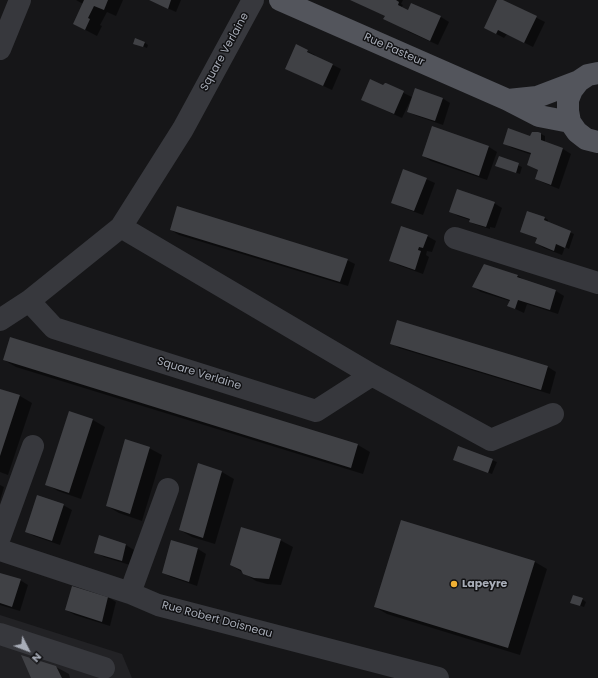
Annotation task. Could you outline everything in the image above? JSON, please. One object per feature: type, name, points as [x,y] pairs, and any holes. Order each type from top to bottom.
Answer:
[{"type":"main road","name":"Rue Pasteur","points":[[280,0],[508,100],[539,116],[570,122]]},
{"type":"main road","name":"Rue Pasteur","points":[[508,100],[537,97],[589,77]]},
{"type":"main road","points":[[589,77],[572,90],[568,100],[568,112],[570,122],[577,132],[586,138],[598,142]]},
{"type":"street","points":[[0,49],[20,0]]},
{"type":"street","name":"Square Verlaine","points":[[0,320],[29,301],[121,227],[183,129],[253,0]]},
{"type":"street","points":[[121,227],[372,375],[491,440],[554,414]]},
{"type":"street","points":[[455,238],[598,283]]},
{"type":"street","name":"Square Verlaine","points":[[29,301],[54,328],[316,410],[372,375]]},
{"type":"street","points":[[0,537],[33,446]]},
{"type":"street","points":[[130,593],[168,489]]},
{"type":"street","name":"Rue Robert Doisneau","points":[[0,550],[130,593],[158,605],[438,678]]},
{"type":"street","points":[[0,634],[104,668]]},
{"type":"shaded area","points":[[0,615],[122,654],[132,678],[0,678]]},
{"type":"building","points":[[84,0],[108,0],[104,10],[94,6],[88,18],[90,19],[85,30],[73,24]]},
{"type":"building","points":[[149,0],[171,0],[168,9]]},
{"type":"building","points":[[350,0],[396,0],[399,2],[398,5],[408,10],[411,3],[441,16],[430,41],[383,19],[385,16]]},
{"type":"building","points":[[497,0],[503,0],[537,16],[524,43],[498,30],[496,34],[484,28]]},
{"type":"building","points":[[135,38],[145,42],[143,47],[133,44]]},
{"type":"building","points":[[296,44],[308,50],[307,52],[333,64],[323,86],[285,69]]},
{"type":"building","points":[[370,79],[383,85],[386,83],[404,91],[394,114],[361,100]]},
{"type":"building","points":[[415,88],[443,98],[435,121],[407,112]]},
{"type":"building","points":[[432,126],[489,146],[479,176],[422,156]]},
{"type":"building","points":[[508,128],[530,136],[532,132],[541,133],[541,140],[563,148],[551,185],[535,179],[538,170],[527,165],[531,153],[503,144]]},
{"type":"building","points":[[499,156],[519,163],[516,173],[495,166]]},
{"type":"building","points":[[403,169],[427,178],[414,211],[391,203]]},
{"type":"building","points":[[457,189],[495,202],[486,227],[469,222],[470,219],[449,212]]},
{"type":"building","points":[[177,206],[348,259],[340,282],[170,230]]},
{"type":"building","points":[[527,211],[545,217],[544,220],[571,231],[565,248],[556,244],[554,251],[535,243],[537,238],[520,232]]},
{"type":"building","points":[[401,226],[428,235],[423,248],[419,247],[418,250],[421,251],[415,270],[389,261]]},
{"type":"building","points":[[484,264],[518,275],[517,277],[556,290],[550,310],[518,300],[515,309],[507,306],[510,300],[472,287]]},
{"type":"building","points":[[397,320],[548,366],[541,390],[390,344]]},
{"type":"building","points":[[10,337],[358,444],[351,468],[3,360]]},
{"type":"building","points":[[0,389],[20,395],[0,456]]},
{"type":"building","points":[[69,411],[93,419],[69,493],[45,485]]},
{"type":"building","points":[[125,439],[150,447],[130,514],[106,506]]},
{"type":"building","points":[[458,446],[493,459],[488,473],[453,460]]},
{"type":"building","points":[[198,463],[222,471],[203,538],[179,530]]},
{"type":"building","points":[[37,495],[64,504],[52,541],[25,532]]},
{"type":"building","name":"Lapeyre","points":[[401,520],[535,561],[508,648],[374,607]]},
{"type":"building","points":[[241,527],[281,539],[269,579],[254,578],[243,574],[241,570],[230,565]]},
{"type":"building","points":[[99,535],[126,544],[122,561],[94,553]]},
{"type":"building","points":[[171,540],[198,548],[189,582],[162,573]]},
{"type":"building","points":[[0,573],[21,579],[12,607],[0,603]]},
{"type":"building","points":[[72,586],[108,597],[102,622],[65,610]]},
{"type":"building","points":[[573,595],[583,598],[580,606],[570,603]]},
{"type":"building","points":[[21,655],[56,666],[62,678],[31,678]]},
{"type":"place","name":"Lapeyre","points":[[454,584]]}]
